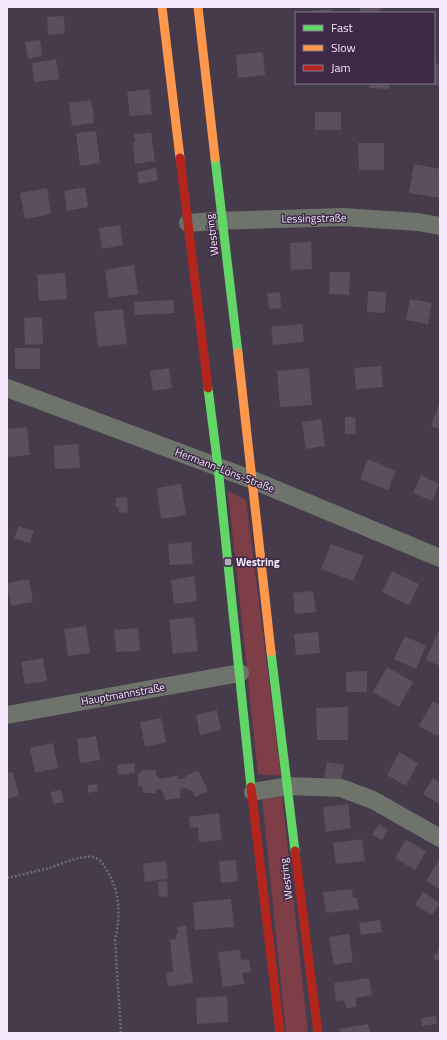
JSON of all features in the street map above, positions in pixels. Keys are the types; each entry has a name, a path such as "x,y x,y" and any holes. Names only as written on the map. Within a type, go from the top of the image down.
{"street":[{"name":"Westring","path":"162,7 218,467 280,1033"},
{"name":"Westring","path":"198,7 287,786 318,1033"},
{"name":"Lessingstraße","path":"188,223 343,217 418,222 440,226"},
{"name":"Hermann-Löns-Straße","path":"7,388 253,480 440,558"},
{"name":"Hauptmannstraße","path":"7,715 240,673"},
{"path":"253,792 287,786 341,788 373,800 440,838"}],"path":[{"path":"7,878 45,869 84,857 102,861 114,880 118,900 118,927 115,940 121,1033"}],"shaded area":[{"path":"228,491 246,500 281,776 258,774"},
{"path":"282,795 308,1033 286,1033 262,797"}],"building":[{"path":"360,7 381,7 380,12 360,12"},
{"path":"331,9 332,12 310,12"},
{"path":"64,16 65,33 48,35 47,17"},
{"path":"40,40 42,56 28,59 25,42"},
{"path":"263,52 265,75 238,78 236,55"},
{"path":"56,59 59,79 34,82 32,63"},
{"path":"435,63 440,64 440,86 431,84 435,84"},
{"path":"370,84 389,84 389,89 369,88"},
{"path":"149,89 152,114 130,116 127,92"},
{"path":"91,100 94,123 72,126 69,103"},
{"path":"315,112 341,112 341,130 315,130"},
{"path":"96,131 100,163 80,166 76,133"},
{"path":"151,133 155,161 135,164 133,142 135,142 134,134"},
{"path":"358,143 384,143 384,170 359,170"},
{"path":"414,164 440,169 440,198 409,193"},
{"path":"156,168 158,180 139,184 137,172"},
{"path":"85,187 88,207 67,211 64,191"},
{"path":"47,188 51,214 25,219 20,193"},
{"path":"120,225 123,245 102,249 99,228"},
{"path":"311,242 312,269 291,270 290,243"},
{"path":"134,265 138,294 109,298 105,270"},
{"path":"330,272 350,272 349,295 329,294"},
{"path":"65,273 67,299 39,301 37,275"},
{"path":"368,291 386,292 385,313 367,312"},
{"path":"280,292 281,308 269,309 267,293"},
{"path":"410,299 432,303 428,324 406,320"},
{"path":"174,300 174,313 135,315 134,302"},
{"path":"123,309 127,344 98,347 94,312"},
{"path":"42,317 43,344 25,345 24,318"},
{"path":"302,324 304,342 273,345 271,327"},
{"path":"15,348 40,348 40,369 15,369"},
{"path":"381,366 383,387 356,389 354,368"},
{"path":"169,368 172,388 153,391 150,371"},
{"path":"309,368 312,405 280,407 277,371"},
{"path":"440,401 440,429 431,426"},
{"path":"345,417 355,417 356,434 345,434"},
{"path":"321,419 325,446 306,449 302,422"},
{"path":"27,427 30,455 7,457 7,429"},
{"path":"78,444 80,468 55,469 54,446"},
{"path":"368,459 396,471 388,490 360,479"},
{"path":"421,475 439,484 432,501 413,493"},
{"path":"181,484 186,515 161,519 157,488"},
{"path":"127,497 128,512 119,513 119,507 116,507 116,498"},
{"path":"19,526 34,531 30,543 14,538"},
{"path":"191,542 193,564 170,565 168,544"},
{"path":"331,544 364,556 353,581 321,569"},
{"path":"392,571 419,584 409,605 382,592"},
{"path":"194,576 197,601 174,604 171,580"},
{"path":"29,579 33,602 11,606 7,583"},
{"path":"313,591 316,612 295,614 293,593"},
{"path":"194,617 198,651 173,654 169,620"},
{"path":"86,626 90,653 68,656 64,629"},
{"path":"138,628 140,651 116,652 114,630"},
{"path":"318,632 320,653 296,655 294,634"},
{"path":"438,632 440,633 440,666 426,660"},
{"path":"405,636 426,646 416,669 394,659"},
{"path":"43,658 47,681 25,684 21,662"},
{"path":"387,667 413,682 399,707 373,692"},
{"path":"367,671 367,692 346,692 346,672"},
{"path":"433,701 440,705 440,731 437,736 419,726"},
{"path":"348,707 348,740 317,740 316,708"},
{"path":"217,710 221,730 200,735 196,715"},
{"path":"161,718 166,742 145,747 140,722"},
{"path":"96,736 100,760 80,763 77,739"},
{"path":"53,743 58,768 35,773 30,748"},
{"path":"399,752 418,763 406,786 387,775"},
{"path":"327,762 344,765 341,782 324,778"},
{"path":"135,763 135,773 118,775 117,765"},
{"path":"142,770 156,770 156,776 160,779 178,775 178,779 182,779 198,770 208,791 195,797 192,790 190,791 186,788 180,789 180,798 166,800 161,789 156,789 156,793 143,793 142,786 138,784 138,774 142,772"},
{"path":"13,772 19,796 7,799 7,773"},
{"path":"433,778 440,783 439,804 423,794"},
{"path":"97,784 98,791 88,793 88,785"},
{"path":"61,790 64,802 53,804 51,792"},
{"path":"348,804 351,828 326,832 323,807"},
{"path":"219,813 222,840 199,842 198,827 190,828 189,817"},
{"path":"379,824 388,830 382,840 372,835"},
{"path":"362,839 365,861 336,864 333,843"},
{"path":"406,840 426,851 415,870 395,858"},
{"path":"440,858 440,890 426,881"},
{"path":"236,860 238,881 221,883 219,861"},
{"path":"166,861 168,879 145,882 143,864"},
{"path":"167,881 168,896 159,897 158,882"},
{"path":"352,889 353,898 357,898 359,909 326,913 323,892"},
{"path":"423,892 440,903 432,915 415,905"},
{"path":"231,899 234,927 195,930 193,902"},
{"path":"380,920 382,932 361,935 359,923"},
{"path":"186,926 193,983 168,986 166,973 173,972 170,940 176,939 176,934 178,934 177,927"},
{"path":"349,934 353,962 334,965 329,937"},
{"path":"440,947 440,962 433,958"},
{"path":"240,950 241,960 249,959 251,972 242,973 244,984 223,987 218,952"},
{"path":"369,978 372,995 356,998 356,1007 346,1008 344,1000 336,1001 334,983"},
{"path":"227,996 228,1022 197,1024 196,998"},
{"path":"436,1016 437,1024 422,1026 421,1018"},
{"path":"368,1024 370,1033 340,1033 339,1029"}],"traffic: fast":[{"path":"215,158 238,353"},
{"path":"208,388 218,467 251,787"},
{"path":"271,652 295,851"}],"traffic: slow":[{"path":"162,7 180,158"},
{"path":"198,7 215,158"},
{"path":"238,353 271,652"}],"traffic: jam":[{"path":"180,158 208,388"},
{"path":"251,787 280,1033"},
{"path":"295,851 318,1033"}],"place":[{"name":"Westring","path":"228,562"}]}
